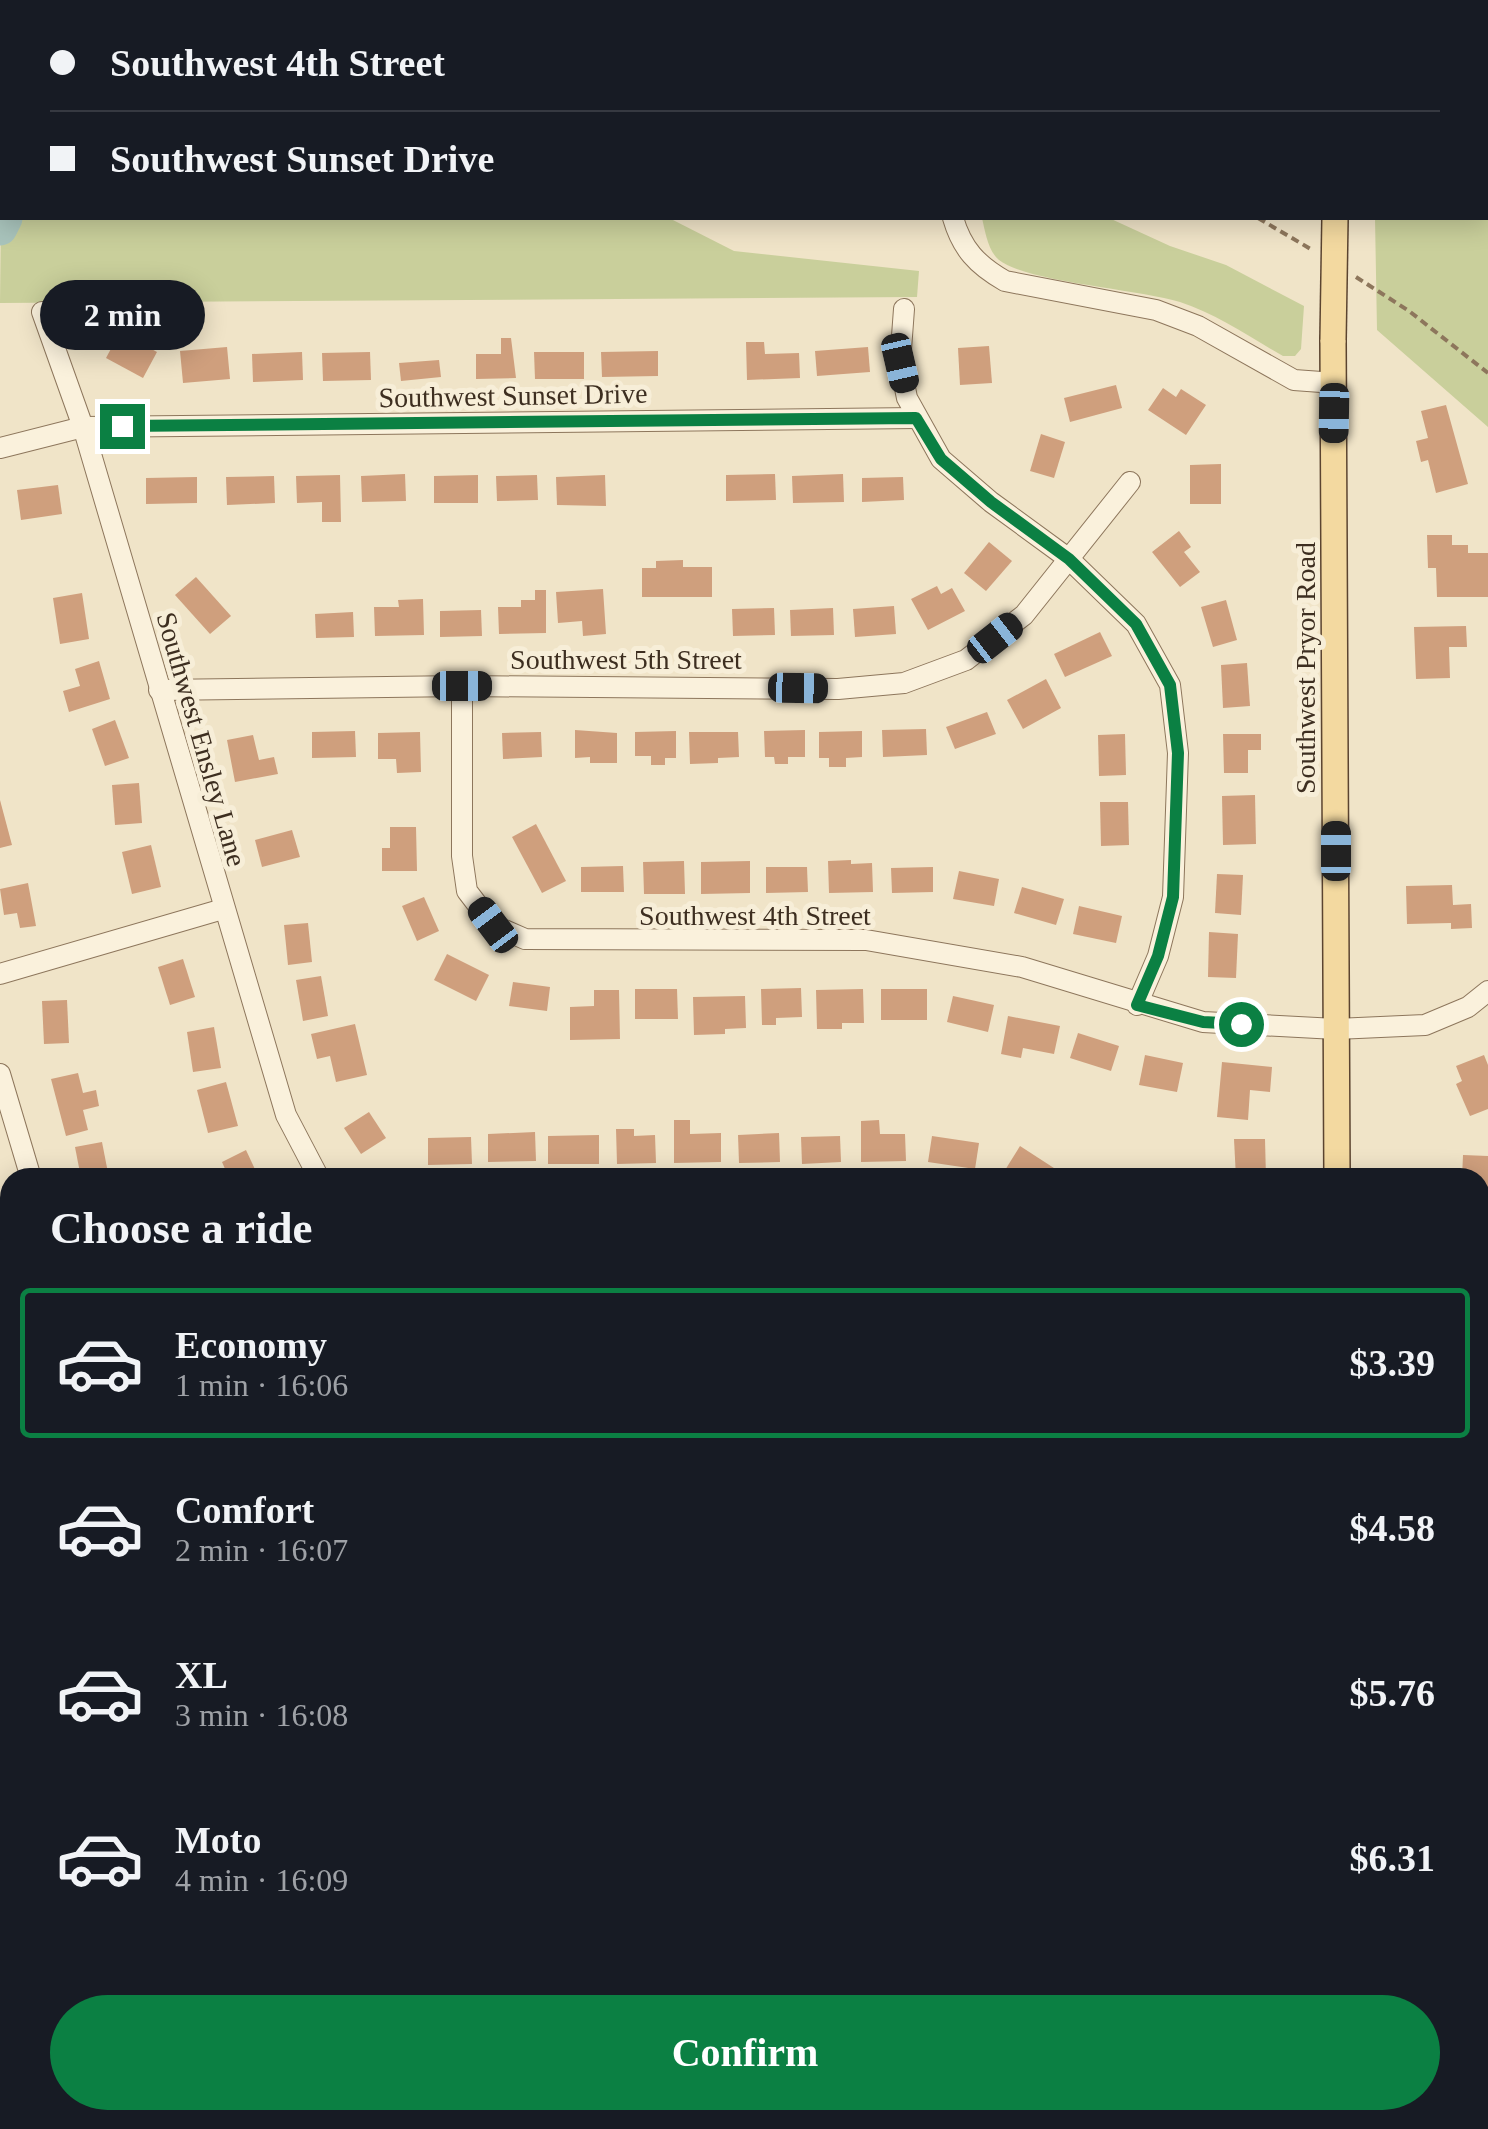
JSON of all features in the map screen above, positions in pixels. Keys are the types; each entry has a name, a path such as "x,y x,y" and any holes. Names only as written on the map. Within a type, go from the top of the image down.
{"main road":[{"name":"Southwest Pryor Road","path":"1335,220 1337,1168"}],"street":[{"path":"954,220 968,253 1006,281 1156,310 1198,326 1294,380 1335,383"},
{"path":"904,309 900,363 907,398 941,459 991,502 1069,559 1136,624 1170,685 1178,753 1173,897 1158,956 1137,1005"},
{"name":"Southwest Ensley Lane","path":"42,312 82,427 286,1114 314,1168"},
{"name":"Southwest Sunset Drive","path":"0,448 82,427 916,418"},
{"name":"Southwest 5th Street","path":"158,690 462,686 838,689 904,683 966,660 1024,615 1130,482"},
{"name":"Southwest 4th Street","path":"462,686 462,856 466,891 493,925 525,940 866,940 1022,967 1203,1022 1336,1029 1425,1025 1468,1008 1488,991"},
{"path":"0,974 223,910"},
{"path":"0,1074 29,1168"}],"path":[{"path":"1261,220 1321,256"},
{"path":"1352,275 1409,311 1488,373"}],"green space":[{"path":"1,220 673,220 734,251 919,271 917,297 0,303"},
{"path":"983,220 1113,220 1170,246 1226,265 1304,306 1301,349 1295,356 1283,356 1220,319 1180,302 1013,268 999,260"},
{"path":"1375,220 1488,220 1488,427 1377,330"}],"building":[{"path":"120,332 157,352 143,378 106,358"},
{"path":"501,338 511,338 516,378 476,379 476,354 501,354"},
{"path":"746,342 764,342 765,354 799,353 800,378 747,380"},
{"path":"989,346 992,383 960,385 958,348"},
{"path":"227,347 230,379 183,383 180,351"},
{"path":"868,347 870,372 817,376 815,351"},
{"path":"658,351 658,376 602,377 601,352"},
{"path":"302,352 303,380 253,382 252,354"},
{"path":"370,352 371,380 323,381 322,353"},
{"path":"534,352 584,352 584,379 535,379"},
{"path":"439,360 441,377 401,381 399,363"},
{"path":"1116,385 1122,408 1070,422 1064,398"},
{"path":"1163,388 1176,397 1181,389 1206,405 1186,435 1148,410"},
{"path":"1446,405 1468,484 1436,493 1428,460 1421,462 1416,441 1428,438 1421,411"},
{"path":"1041,434 1065,442 1054,478 1030,471"},
{"path":"1221,464 1221,504 1190,504 1190,465"},
{"path":"405,474 406,501 362,502 361,476"},
{"path":"775,474 776,500 726,501 726,475"},
{"path":"843,474 844,502 793,503 792,476"},
{"path":"340,475 341,522 322,522 322,502 297,503 296,476"},
{"path":"478,475 478,503 434,503 434,476"},
{"path":"537,475 538,500 497,501 496,476"},
{"path":"605,475 606,506 557,505 556,477"},
{"path":"274,476 275,503 227,505 226,477"},
{"path":"197,477 197,503 146,504 146,478"},
{"path":"903,477 904,500 862,502 862,478"},
{"path":"58,485 62,514 21,520 17,490"},
{"path":"1179,531 1191,547 1184,552 1200,572 1180,587 1152,552"},
{"path":"1427,535 1452,535 1452,545 1468,545 1468,553 1488,553 1488,597 1437,597 1436,568 1428,568"},
{"path":"989,542 1012,561 986,591 964,573"},
{"path":"683,560 683,567 712,567 712,597 642,597 642,568 656,568 656,561"},
{"path":"196,577 231,616 210,634 175,595"},
{"path":"937,586 941,594 952,588 965,611 928,630 911,599"},
{"path":"603,589 606,634 583,636 582,621 558,623 556,592"},
{"path":"535,590 546,590 546,633 499,634 498,607 521,607 521,600 535,600"},
{"path":"82,593 89,639 60,644 53,598"},
{"path":"423,599 424,635 375,636 374,607 399,607 398,600"},
{"path":"1226,600 1237,640 1213,647 1201,607"},
{"path":"894,606 896,634 855,637 853,609"},
{"path":"774,608 775,635 733,636 732,609"},
{"path":"833,608 834,635 791,636 790,610"},
{"path":"481,610 482,636 440,637 440,611"},
{"path":"353,612 354,637 316,638 315,614"},
{"path":"1466,626 1467,647 1449,647 1450,678 1416,679 1414,627"},
{"path":"1100,632 1112,656 1065,677 1054,654"},
{"path":"99,661 110,699 69,712 63,691 80,686 75,669"},
{"path":"1247,663 1250,706 1223,708 1221,665"},
{"path":"1046,679 1061,708 1023,729 1007,700"},
{"path":"987,712 996,734 955,749 946,727"},
{"path":"115,720 129,758 105,766 92,729"},
{"path":"926,729 927,755 883,757 882,730"},
{"path":"575,730 617,733 617,763 590,763 590,757 575,758"},
{"path":"805,730 805,757 788,757 788,764 775,764 774,757 765,757 764,731"},
{"path":"355,731 356,757 312,758 312,732"},
{"path":"676,731 676,758 665,758 665,765 651,765 651,756 635,756 635,732"},
{"path":"862,731 862,757 846,758 846,767 829,767 829,758 819,758 819,732"},
{"path":"420,732 421,772 397,773 396,759 378,759 378,733"},
{"path":"541,732 542,757 503,759 502,733"},
{"path":"689,732 738,732 739,757 690,764"},
{"path":"1125,734 1126,775 1099,776 1098,735"},
{"path":"1223,734 1261,734 1261,750 1248,750 1248,773 1224,773"},
{"path":"253,735 259,760 274,757 278,774 235,782 227,740"},
{"path":"139,783 142,823 115,825 112,785"},
{"path":"1255,795 1256,844 1223,845 1222,796"},
{"path":"0,800 12,845 0,848"},
{"path":"1100,802 1128,802 1129,845 1101,846"},
{"path":"536,824 566,881 542,893 512,837"},
{"path":"390,827 416,827 417,871 382,871 382,848 390,848"},
{"path":"292,830 300,857 262,867 255,840"},
{"path":"151,845 161,887 132,894 122,852"},
{"path":"851,860 851,864 872,863 873,892 829,893 828,861"},
{"path":"684,861 685,894 644,894 643,862"},
{"path":"750,861 750,893 701,894 701,862"},
{"path":"623,866 624,892 581,892 581,867"},
{"path":"766,867 807,867 808,892 766,893"},
{"path":"933,867 933,892 892,893 891,868"},
{"path":"959,871 999,879 994,906 953,899"},
{"path":"1217,874 1243,875 1241,915 1215,913"},
{"path":"28,883 36,926 20,928 17,913 4,915 0,889"},
{"path":"1452,885 1453,905 1471,904 1472,928 1451,929 1451,923 1407,924 1406,886"},
{"path":"1022,887 1064,899 1056,925 1014,913"},
{"path":"424,897 439,931 417,941 402,906"},
{"path":"1079,906 1122,916 1116,943 1073,934"},
{"path":"308,923 312,962 288,965 284,925"},
{"path":"1209,932 1238,934 1236,978 1208,977"},
{"path":"447,954 489,975 476,1001 434,980"},
{"path":"183,959 195,997 170,1005 158,967"},
{"path":"321,976 328,1016 303,1021 296,980"},
{"path":"513,982 550,987 547,1011 509,1006"},
{"path":"801,988 802,1017 776,1018 776,1025 762,1025 761,989"},
{"path":"635,989 677,989 678,1019 635,1019"},
{"path":"863,989 864,1023 842,1023 842,1029 817,1029 816,990"},
{"path":"881,989 927,989 927,1020 881,1020"},
{"path":"594,990 619,990 620,1039 570,1040 570,1007 594,1006"},
{"path":"745,996 746,1028 725,1029 725,1034 694,1035 693,997"},
{"path":"953,996 994,1005 988,1032 947,1022"},
{"path":"67,1000 69,1043 44,1044 42,1001"},
{"path":"1008,1016 1060,1026 1054,1054 1023,1048 1021,1058 1001,1054"},
{"path":"355,1024 367,1075 336,1082 330,1056 317,1059 311,1034"},
{"path":"214,1027 221,1068 193,1072 187,1032"},
{"path":"1078,1033 1119,1046 1111,1071 1070,1058"},
{"path":"1145,1055 1183,1063 1177,1092 1139,1085"},
{"path":"1484,1055 1488,1065 1488,1109 1470,1116 1456,1084 1462,1081 1456,1066"},
{"path":"1222,1062 1272,1067 1270,1092 1250,1090 1248,1120 1217,1117"},
{"path":"78,1073 83,1093 96,1090 99,1106 83,1110 88,1130 66,1136 51,1079"},
{"path":"226,1082 238,1126 208,1133 197,1090"},
{"path":"369,1112 386,1138 361,1154 344,1128"},
{"path":"674,1120 690,1120 690,1134 721,1133 721,1162 674,1163"},
{"path":"879,1120 880,1134 905,1134 906,1161 861,1162 861,1121"},
{"path":"616,1129 634,1129 634,1136 655,1135 656,1163 617,1164"},
{"path":"535,1132 536,1161 488,1162 488,1134"},
{"path":"779,1133 780,1162 739,1163 738,1135"},
{"path":"599,1135 599,1164 548,1164 548,1136"},
{"path":"840,1136 841,1162 802,1164 801,1137"},
{"path":"932,1136 979,1143 975,1168 928,1162"},
{"path":"471,1137 472,1164 428,1165 428,1138"},
{"path":"1234,1139 1265,1139 1266,1168 1235,1168"},
{"path":"102,1142 107,1168 79,1168 75,1147"},
{"path":"1020,1146 1054,1168 1006,1168"},
{"path":"246,1150 254,1168 225,1168 222,1162"},
{"path":"1463,1155 1488,1156 1488,1168 1462,1168"}],"waterway":[{"path":"0,228 4,220"}],"route":[{"path":"122,426 916,418 941,459 991,502 1069,559 1136,624 1170,685 1178,753 1173,897 1158,956 1137,1005 1203,1022 1241,1024"}]}
